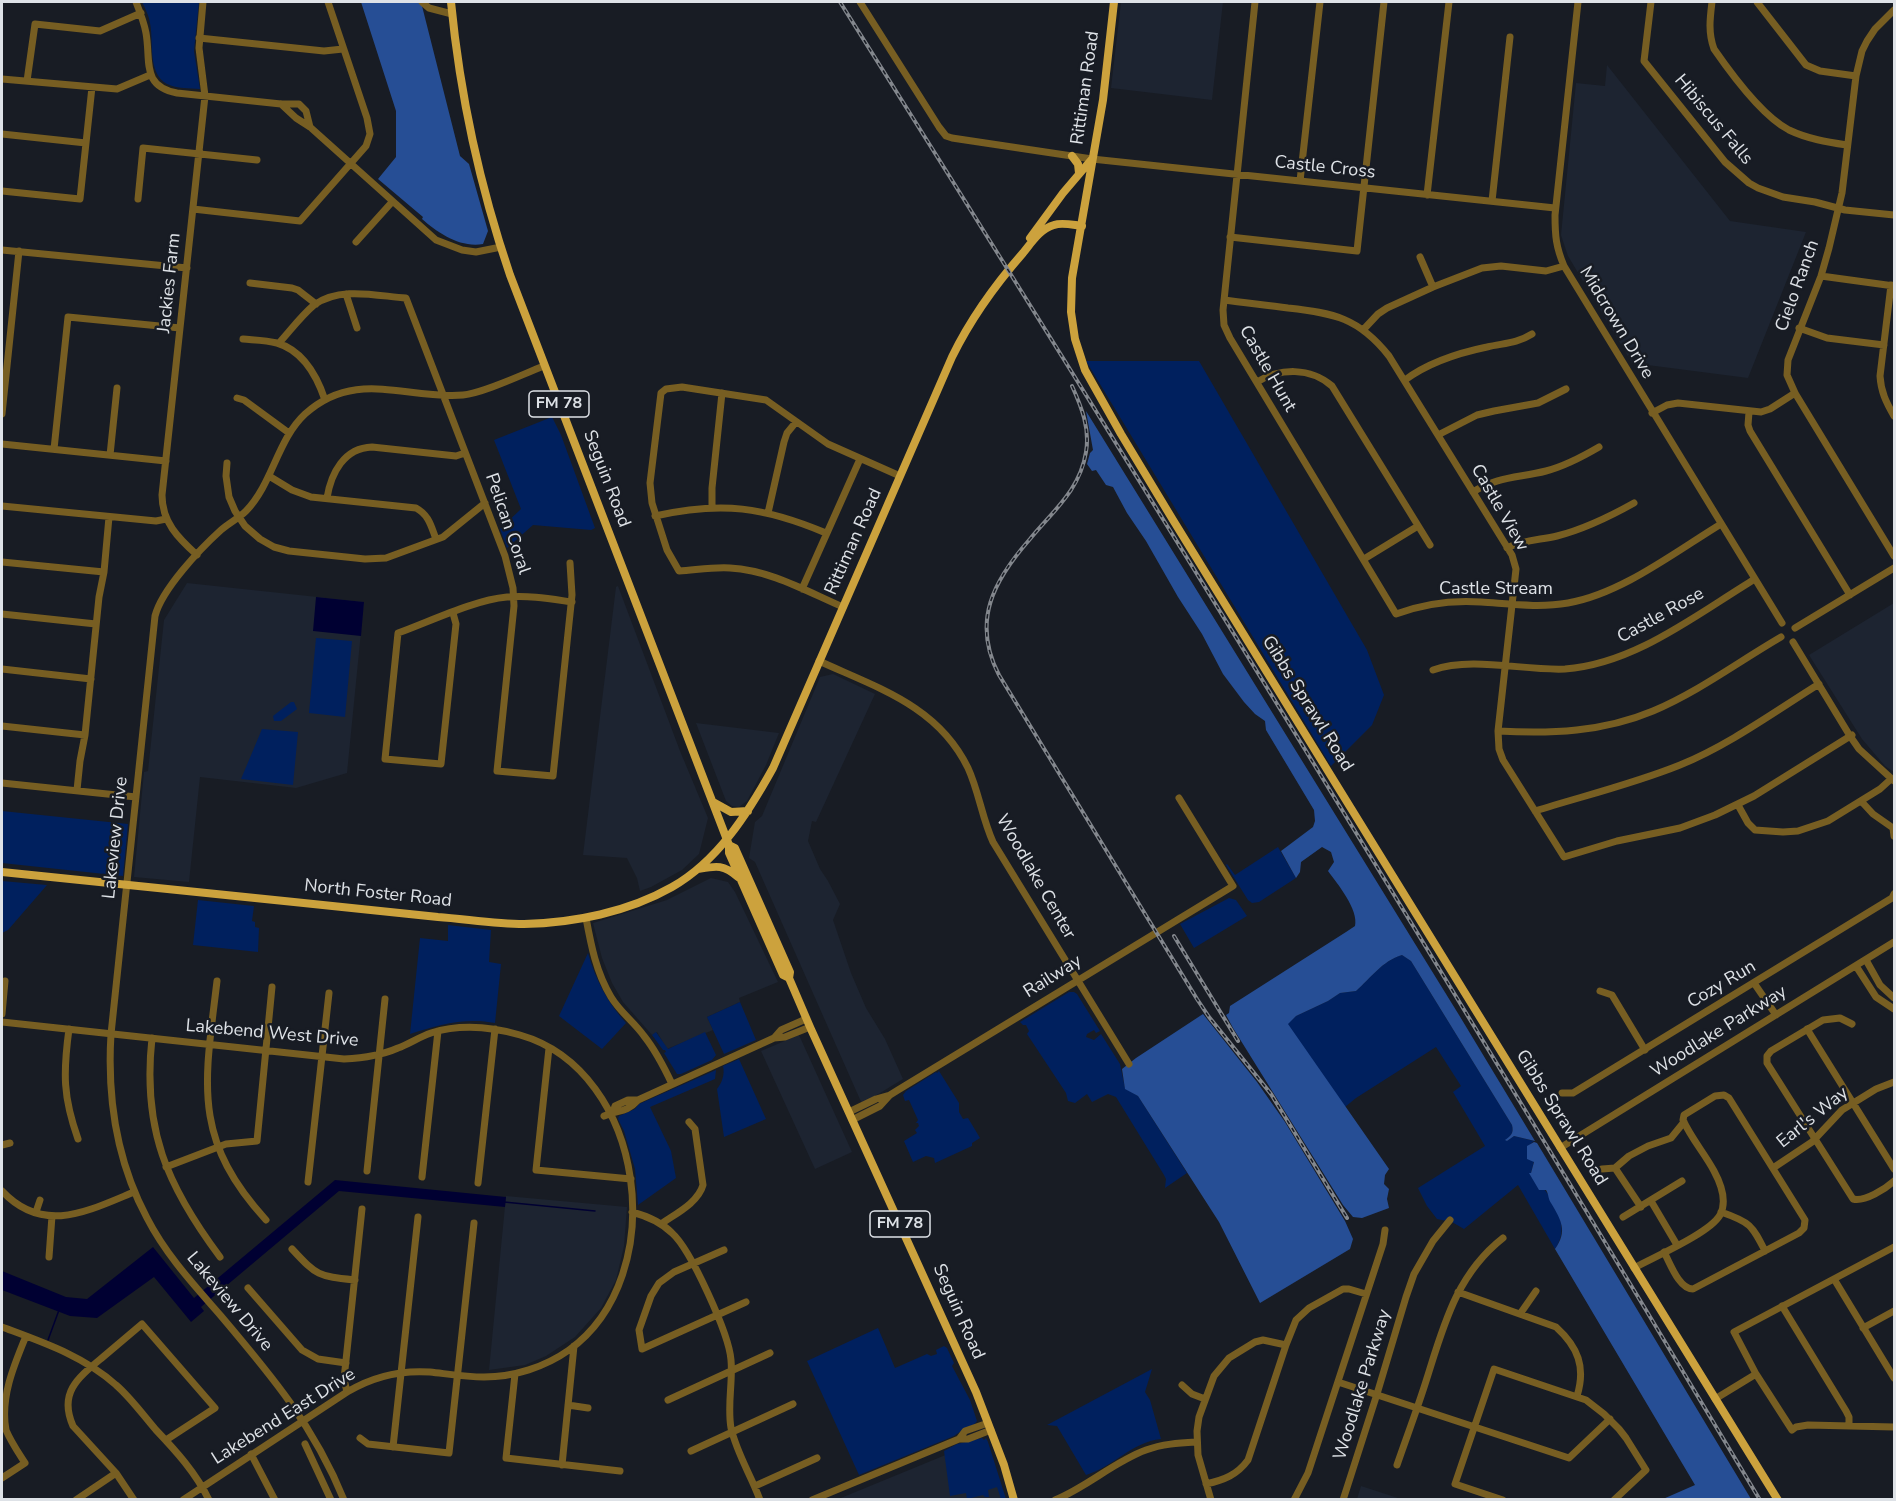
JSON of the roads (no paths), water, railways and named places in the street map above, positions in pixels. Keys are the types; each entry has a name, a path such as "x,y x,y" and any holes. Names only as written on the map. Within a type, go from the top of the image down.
{"main road":[{"name":"Seguin Road","path":"451,2 470,130 501,247 544,366 728,841 729,853 783,975 789,978"},
{"name":"Rittiman Road","path":"1016,261 1041,222 1092,159 1106,73 1113,2"},
{"path":"1072,156 1078,164 1079,173"},
{"name":"Gibbs Sprawl Road","path":"1092,159 1072,278 1071,312 1078,352 1093,386 1778,1500"},
{"name":"Rittiman Road","path":"728,841 772,768 952,357 974,316 1036,237 1047,228 1062,224 1082,226"},
{"path":"713,802 729,811 748,811"},
{"name":"Seguin Road","path":"728,841 739,856 790,972 789,978 808,1023 960,1357 989,1427 1014,1500"},
{"name":"North Foster Road","path":"2,872 523,924 586,918 650,897 670,888 697,869 728,841"},
{"path":"697,869 723,867 739,878"}],"street":[{"path":"136,2 146,33 150,75 155,83 169,91 299,104 306,111 310,127"},
{"name":"Jackies Farm","path":"197,555 179,540 166,519 162,500 205,96 200,38 203,2"},
{"path":"193,209 300,221 366,146 369,140 369,127 328,2"},
{"path":"423,2 429,8 452,14"},
{"path":"860,2 946,136 958,140 1092,159"},
{"name":"Castle Hunt","path":"1256,2 1222,317 1227,333 1396,614"},
{"path":"1300,181 1320,2"},
{"path":"1230,237 1357,252 1384,2"},
{"path":"1427,195 1449,2"},
{"name":"Midcrown Drive","path":"1578,2 1556,208 1555,242 1564,266 1782,623"},
{"name":"Hibiscus Falls","path":"1651,2 1644,61 1731,169 1749,183 1771,194 1838,208 1894,215"},
{"path":"1712,2 1709,29 1714,49 1765,112 1788,130 1804,136 1847,145"},
{"path":"1756,2 1806,65 1820,72 1856,76"},
{"name":"Cielo Ranch","path":"1894,10 1875,29 1862,51 1856,76 1838,208 1821,276 1799,328 1787,366 1789,381 1795,393 1894,556"},
{"path":"27,81 35,24 100,31 141,13"},
{"path":"1492,201 1510,37"},
{"path":"200,38 324,51 343,49"},
{"path":"2,79 117,89 150,75"},
{"path":"2,191 80,199 92,87"},
{"path":"281,104 310,127 427,233 445,244 462,250 476,252 501,247"},
{"path":"2,134 86,142"},
{"path":"138,199 143,148 257,160"},
{"name":"Castle Cross","path":"1092,159 1556,208"},
{"path":"356,242 392,202"},
{"path":"2,250 187,268"},
{"path":"2,414 19,251"},
{"path":"1420,257 1433,287"},
{"path":"1363,330 1387,308 1482,268 1501,266 1546,271 1564,266"},
{"path":"1821,276 1893,285 1884,345 1881,388 1885,401 1894,416"},
{"path":"250,283 292,288 316,304"},
{"path":"279,343 316,304 332,296 346,294 357,328"},
{"name":"Pelican Coral","path":"346,294 406,298 505,556 514,596 497,771 553,776 572,602"},
{"name":"Castle View","path":"1224,300 1324,312 1344,318 1382,346 1405,380 1515,563 1498,744 1500,754 1564,857 1617,841 1680,828 1738,805"},
{"path":"54,449 68,317 180,328"},
{"path":"1799,328 1827,338 1884,345"},
{"path":"1405,380 1432,364 1457,354 1513,343 1532,334"},
{"path":"243,339 279,343 294,353 308,365 318,381 325,400"},
{"name":"Lakeview Drive","path":"344,1500 327,1461 304,1420 269,1372 165,1248 147,1220 134,1192 119,1147 110,1080 111,1034 155,616 169,587 223,528 239,517 257,498 289,434 306,413 325,400 345,392 368,388 466,395 544,366"},
{"path":"1257,382 1277,372 1294,372 1316,376 1332,386 1430,545"},
{"path":"843,607 770,575 753,570 710,567 679,571 667,550 655,516 650,483 660,397 663,390 682,387 766,400 828,444 900,476"},
{"path":"110,455 117,388"},
{"path":"1438,435 1477,415 1538,404 1566,389"},
{"path":"712,507 722,393"},
{"path":"1653,413 1667,405 1678,403 1749,412 1766,411 1795,393"},
{"path":"237,398 244,400 289,434"},
{"path":"1749,412 1750,431 1850,595"},
{"path":"768,513 784,442 787,433 796,422"},
{"path":"2,444 166,461"},
{"path":"327,498 343,460 358,448 372,447 456,456 465,453"},
{"path":"1473,492 1497,480 1536,473 1566,464 1599,447"},
{"path":"802,589 860,459"},
{"path":"227,463 228,490 232,505 239,517 250,531 269,544 289,551 373,560 391,557 449,533 485,503"},
{"path":"269,476 304,495 416,508 429,519 436,539"},
{"path":"1507,548 1519,542 1555,536 1589,526 1634,503"},
{"path":"2,506 156,521 166,519"},
{"path":"655,516 712,507 739,508 796,521 826,533"},
{"path":"77,790 86,735 109,517"},
{"name":"Castle Stream","path":"1396,614 1445,602 1544,606 1568,603 1601,594 1629,581 1721,524"},
{"path":"1364,559 1418,525"},
{"path":"2,562 104,572"},
{"path":"453,613 456,624 441,764 385,759 398,633 483,601 514,596 572,602 570,563"},
{"path":"1795,628 1894,568"},
{"name":"Castle Rose","path":"1433,670 1464,665 1544,670 1603,662 1624,655 1664,635 1755,579"},
{"path":"2,614 96,624"},
{"path":"1498,731 1561,732 1607,726 1636,717 1681,698 1780,637"},
{"path":"1793,642 1842,725 1851,736 1859,749 1893,780 1819,825 1788,832 1761,831 1755,830 1746,821 1738,805 1851,736"},
{"name":"Woodlake Center","path":"819,661 907,701 931,719 953,742 969,770 993,842 1129,1064"},
{"path":"2,669 91,679"},
{"path":"1535,811 1681,765 1723,744 1819,684"},
{"path":"2,726 86,735"},
{"path":"2,783 136,797"},
{"name":"Railway","path":"850,1116 876,1099 890,1095 1233,886 1179,798"},
{"path":"1861,801 1893,828 1894,836"},
{"name":"Cozy Run","path":"1562,1094 1573,1093 1645,1050 1892,898 1894,894"},
{"path":"586,918 595,961 605,986 619,1008 654,1050 672,1084"},
{"name":"Woodlake Parkway","path":"1560,1148 1894,942"},
{"path":"1866,960 1880,985 1894,998"},
{"path":"1856,966 1876,997 1894,1009"},
{"path":"2,1014 5,981"},
{"path":"216,981 207,1094 211,1125 223,1160 243,1192 266,1220"},
{"path":"1754,983 1776,1015"},
{"path":"166,1167 234,1142 257,1141 272,987"},
{"path":"1600,991 1612,995 1645,1050"},
{"path":"308,1182 329,993"},
{"path":"367,1171 385,999"},
{"path":"1852,1024 1843,1018 1823,1020 1771,1051 1767,1063 1850,1196 1855,1200 1864,1199 1894,1181"},
{"name":"Lakebend West Drive","path":"2,1022 357,1058 379,1055 438,1032 469,1028 495,1029 527,1037 549,1048 581,1071 597,1089 624,1145 630,1179"},
{"path":"609,1114 619,1113 632,1107 639,1100 672,1084 774,1038 785,1037 808,1023"},
{"path":"69,1029 64,1085 78,1139"},
{"path":"478,1183 495,1029"},
{"path":"1807,1029 1894,1169"},
{"path":"422,1176 438,1032"},
{"path":"152,1038 149,1065 150,1099 166,1167 191,1217 220,1257"},
{"path":"549,1048 536,1170 630,1179"},
{"name":"Earl's Way","path":"1684,1122 1684,1115 1715,1096 1727,1096 1773,1168 1814,1139 1836,1114 1876,1089 1894,1082"},
{"path":"661,1224 696,1198 703,1185 695,1129 689,1122"},
{"path":"1602,1169 1615,1168 1629,1156 1671,1138 1684,1122 1714,1172 1723,1195 1720,1216 1709,1228 1634,1268"},
{"path":"2,1145 10,1143"},
{"path":"1615,1168 1641,1207"},
{"path":"1664,1252 1682,1284 1691,1290 1799,1233 1806,1223 1773,1168"},
{"name":"Lakebend East Drive","path":"183,1500 347,1392 369,1381 401,1373 418,1372 483,1377 514,1374 543,1365 574,1346 592,1330 617,1291 626,1262 632,1212 630,1179"},
{"path":"1623,1217 1682,1181"},
{"path":"2,1194 20,1206 52,1216 78,1214 134,1192"},
{"path":"36,1212 40,1200"},
{"path":"1651,1201 1677,1245"},
{"path":"347,1392 344,1379 362,1209"},
{"path":"632,1212 661,1224 679,1239 717,1315 728,1341 732,1432 760,1500"},
{"path":"1721,1212 1747,1222 1766,1251"},
{"path":"49,1257 52,1216"},
{"path":"393,1447 418,1217"},
{"name":"Woodlake Parkway","path":"1343,1500 1414,1274 1433,1240 1450,1220"},
{"path":"360,1438 368,1444 449,1453 474,1222"},
{"path":"1294,1500 1308,1473 1383,1244 1385,1230"},
{"path":"1397,1465 1448,1314 1458,1292 1478,1261 1503,1238"},
{"path":"1894,1247 1734,1332 1756,1374 1792,1430 1808,1425 1894,1427"},
{"path":"292,1249 317,1273 355,1280"},
{"path":"724,1250 666,1277 653,1290 639,1330 642,1349 746,1302"},
{"path":"1834,1279 1894,1376"},
{"path":"248,1288 302,1350 318,1359 346,1362"},
{"path":"1206,1484 1231,1476 1239,1471 1248,1460 1296,1320 1308,1308 1343,1289 1366,1294"},
{"path":"1520,1314 1536,1291"},
{"path":"1458,1292 1556,1327 1574,1348 1580,1361 1581,1384 1577,1396"},
{"path":"1782,1306 1846,1411 1849,1426"},
{"path":"1863,1328 1894,1311"},
{"path":"134,1500 116,1473 73,1426 68,1400 72,1388 80,1377 142,1324 214,1408 166,1440"},
{"path":"2,1327 65,1352 92,1366 118,1386 185,1462 209,1500"},
{"path":"2,1478 25,1463 7,1431 2,1404 7,1384 26,1336"},
{"path":"1211,1500 1196,1442 1199,1417 1214,1376 1220,1367 1244,1348 1263,1340 1286,1345"},
{"path":"562,1465 574,1346"},
{"path":"668,1400 770,1353"},
{"path":"1503,1500 1455,1484 1494,1369 1577,1396 1586,1400 1610,1419 1626,1438 1646,1470 1614,1500"},
{"path":"514,1374 506,1458 620,1471"},
{"path":"1715,1399 1756,1374"},
{"path":"1338,1382 1569,1458 1610,1419"},
{"path":"1182,1385 1191,1394 1205,1399"},
{"path":"691,1451 793,1404"},
{"path":"568,1406 588,1408"},
{"path":"812,1500 959,1439 965,1431 989,1427"},
{"path":"1055,1500 1137,1453 1171,1444 1196,1442"},
{"path":"305,1444 331,1500"},
{"path":"251,1454 275,1500"},
{"path":"754,1486 817,1458"},
{"path":"76,1500 116,1473"}],"waterway":[{"path":"504,1202 595,1211"},
{"path":"48,1340 59,1310"}],"railway":[{"path":"840,2 1304,748 1760,1500"},
{"path":"1072,386 1086,427 1087,443 1083,466 1072,489 1017,554 997,586 990,602 987,619 987,637 991,655 999,675 1197,999 1271,1094 1347,1218"},
{"path":"1174,936 1238,1041"}]}
